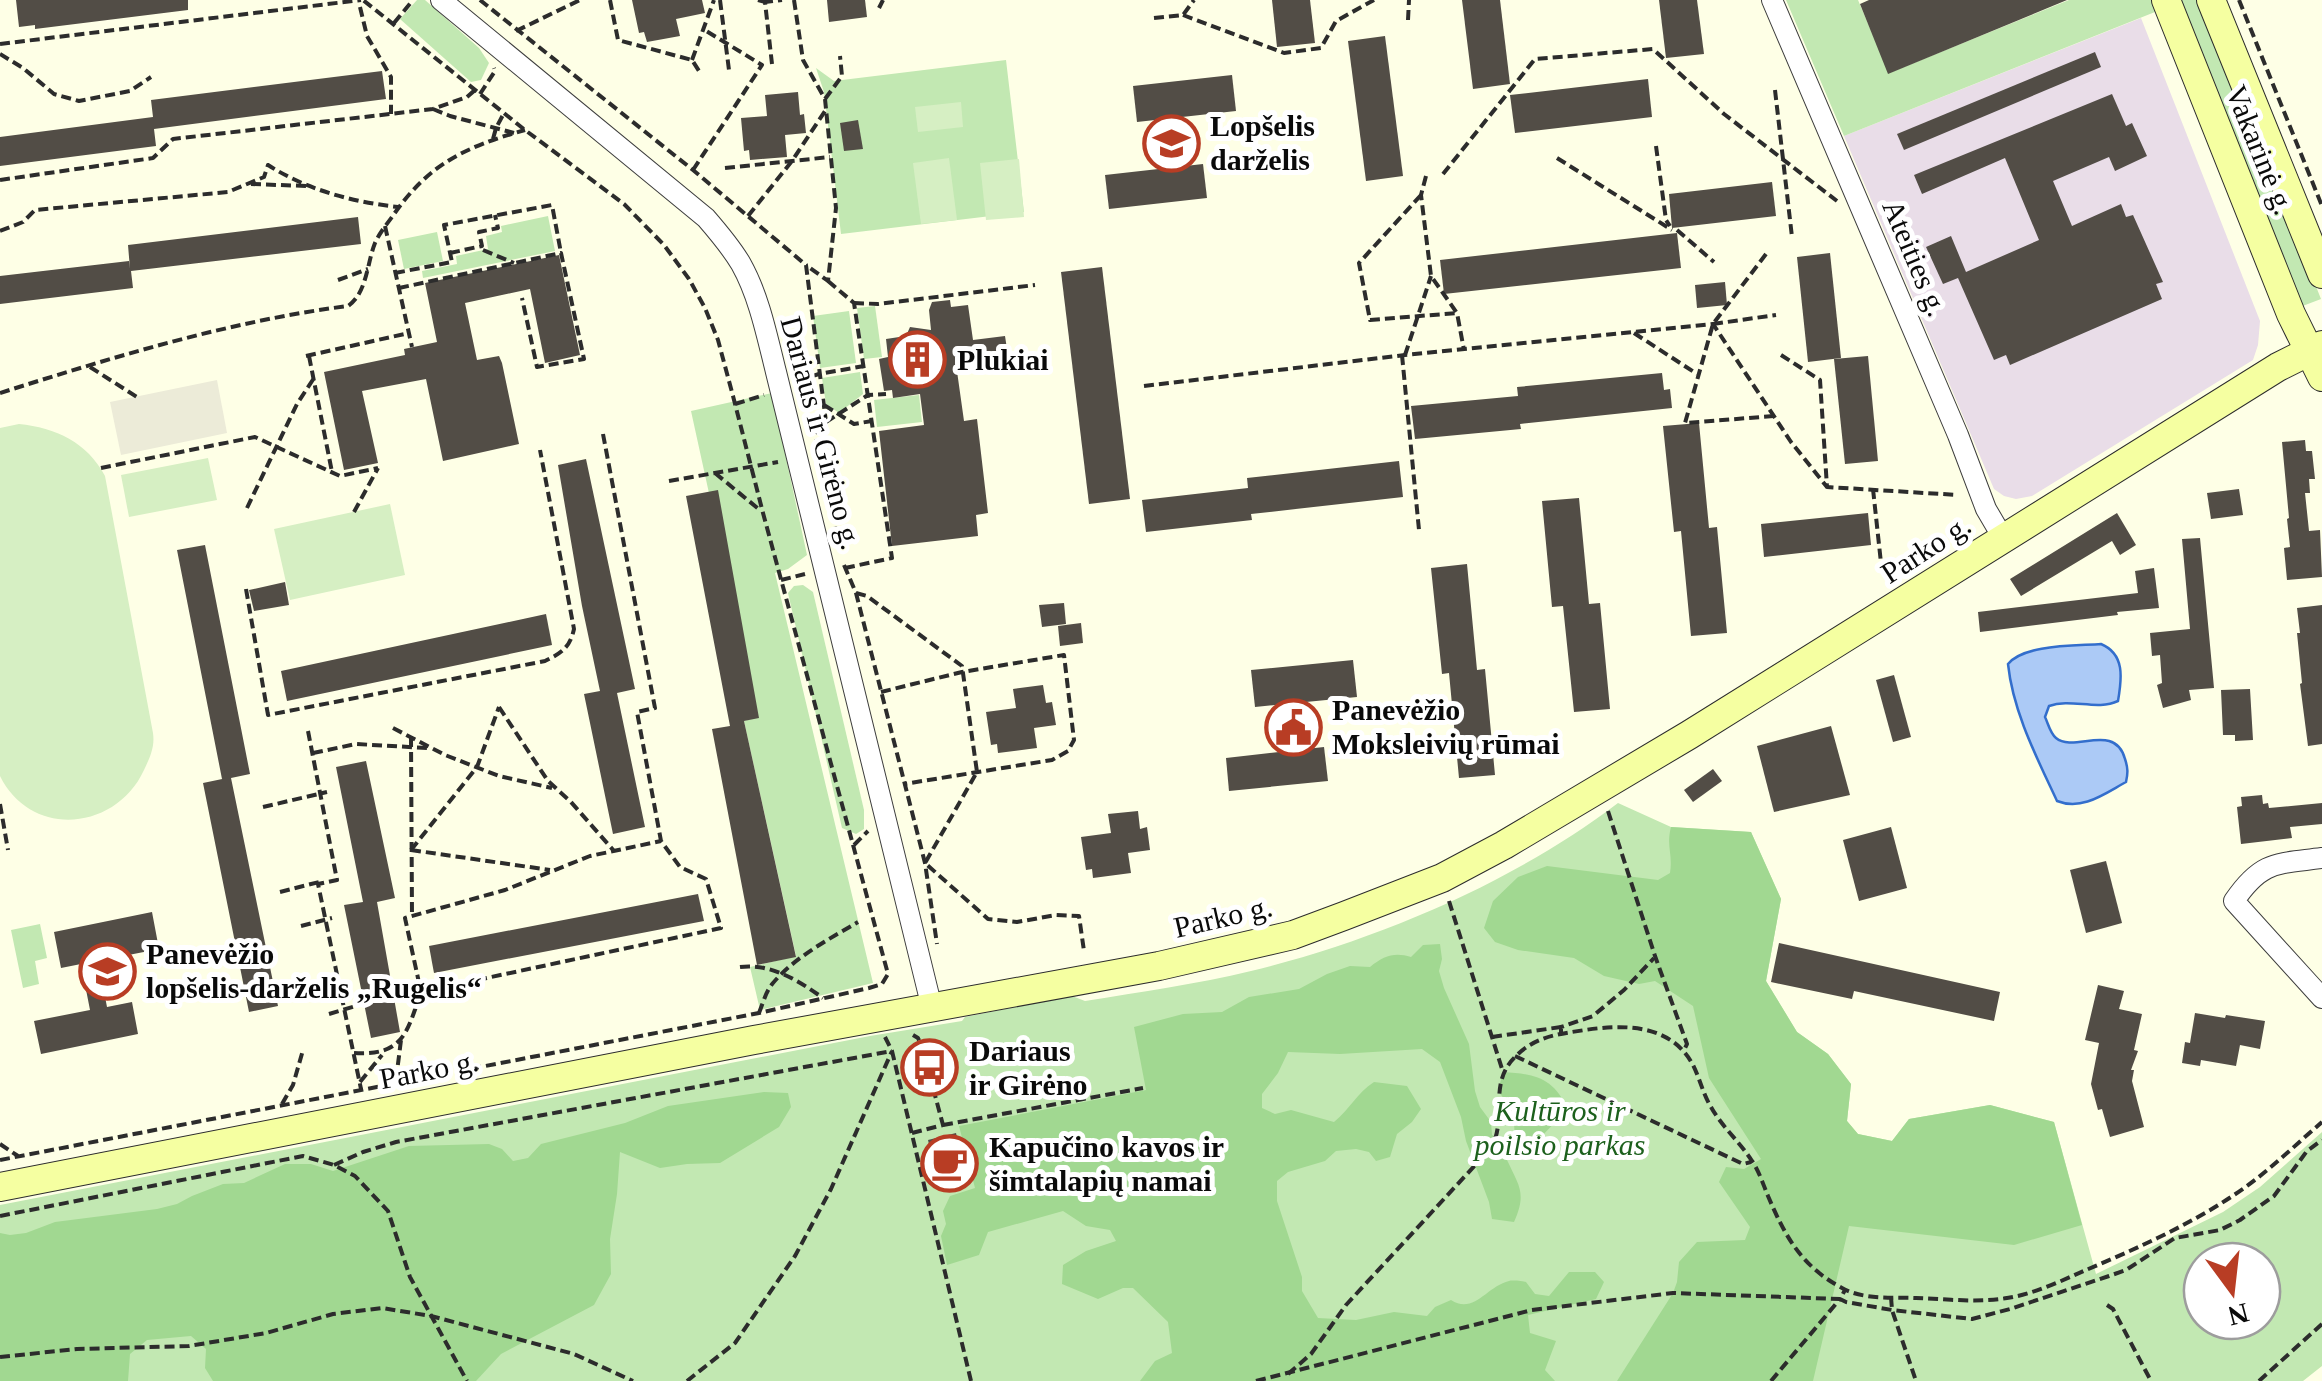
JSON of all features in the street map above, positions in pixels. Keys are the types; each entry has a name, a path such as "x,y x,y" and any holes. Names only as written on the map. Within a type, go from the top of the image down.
{"main road":[{"name":"Vakarinė g.","path":"2166,0 2290,314 2315,348 2322,377"},
{"name":"Vakarinė g.","path":"2211,0 2322,274"},
{"name":"Parko g.","path":"0,1187 754,1040 1159,966 1292,934 1392,899 1504,845 2315,348"}],"street":[{"name":"Dariaus ir Girėno g.","path":"441,0 706,218 742,266 776,372 932,1008"},
{"name":"Ateities g.","path":"1772,0 1986,509 2003,538"},
{"path":"2322,858 2269,865 2245,885 2234,901 2322,998"}],"path":[{"path":"0,1160 361,1086 759,1012 882,984 888,974 718,340 706,308 664,245 624,204 362,0 1,48"},
{"path":"393,24 413,0"},
{"path":"516,31 580,0"},
{"path":"610,0 618,40 692,60 702,74"},
{"path":"692,60 716,0"},
{"path":"716,0 728,70"},
{"path":"772,64 763,1 782,0"},
{"path":"794,0 803,60 826,110 836,208 828,281"},
{"path":"879,8 883,0"},
{"path":"1183,15 1194,0"},
{"path":"1154,18 1183,15 1284,53 1322,48 1336,20 1374,0"},
{"path":"1408,20 1410,0"},
{"path":"2239,0 2322,206"},
{"path":"360,7 367,36 391,77 391,114"},
{"path":"693,170 762,65 703,29"},
{"path":"1,48 54,94 79,100 130,91 152,77"},
{"path":"1443,174 1534,59 1652,49 1724,114 1847,209"},
{"path":"824,100 842,76 840,56"},
{"path":"0,180 153,158 174,139 433,109 475,90"},
{"path":"1775,90 1792,237"},
{"path":"433,109 514,133"},
{"path":"748,216 826,110"},
{"path":"494,139 504,112"},
{"path":"0,393 190,337 287,314 348,306 356,300 375,243 398,207 422,180 444,162 481,143 525,130"},
{"path":"1557,158 1672,230 1666,220 1656,146"},
{"path":"725,168 830,157"},
{"path":"0,231 22,222 36,210 228,192 264,176 268,165 289,179 366,203 398,207"},
{"path":"1419,530 1404,355 1430,276 1421,195 1426,176"},
{"path":"247,184 311,186"},
{"path":"1421,195 1359,263 1370,320 1457,313"},
{"path":"396,273 452,262 444,226 552,204 584,358 537,368 522,298"},
{"path":"450,253 482,246 479,232 498,228 495,215"},
{"path":"385,226 412,347"},
{"path":"1676,230 1714,262"},
{"path":"483,250 514,263"},
{"path":"399,288 561,252"},
{"path":"1766,254 1714,324 1685,423 1774,416"},
{"path":"806,266 854,303 878,304 1035,284"},
{"path":"338,280 368,269"},
{"path":"1430,276 1457,313 1464,350"},
{"path":"846,568 892,558 854,303"},
{"path":"1144,386 1776,315"},
{"path":"1714,324 1826,487"},
{"path":"1634,332 1698,374"},
{"path":"332,472 308,356 409,333"},
{"path":"1781,356 1820,380 1826,487"},
{"path":"88,366 136,397"},
{"path":"247,508 297,404 314,378"},
{"path":"791,384 854,424 872,421"},
{"path":"826,422 868,395 886,394"},
{"path":"420,992 721,928 706,879 680,867 661,841 636,712 655,708 603,434"},
{"path":"101,468 255,437 340,476 378,468 354,512"},
{"path":"246,589 268,715 545,661 562,653 571,643 574,629 540,450"},
{"path":"669,481 784,461"},
{"path":"714,473 762,512"},
{"path":"1826,487 1958,496"},
{"path":"1873,489 1882,563"},
{"path":"781,580 812,572"},
{"path":"856,593 866,596 962,666 977,772 925,863 988,919 1017,922 1056,915 1079,916 1084,951"},
{"path":"881,692 962,672 1064,655 1074,740 1068,751 1052,760 904,784"},
{"path":"411,850 477,767 499,707 548,781 614,851"},
{"path":"394,728 500,776 556,789"},
{"path":"308,730 340,876"},
{"path":"411,737 412,916"},
{"path":"313,753 356,744 432,748"},
{"path":"263,807 324,793"},
{"path":"0,804 8,850"},
{"path":"1606,806 1687,1044 1683,1052"},
{"path":"361,1086 385,1051 406,1035 420,992 406,918 504,890 590,856 661,841"},
{"path":"411,850 554,870"},
{"path":"280,892 340,876"},
{"path":"340,876 318,884 329,918 361,1086"},
{"path":"1442,878 1504,1072"},
{"path":"301,926 329,918"},
{"path":"759,1012 770,986 782,974 814,948 858,922"},
{"path":"1288,1374 1311,1354 1346,1306 1490,1148 1498,1129 1498,1099 1504,1072 1515,1056 1534,1042 1593,1016 1655,956"},
{"path":"740,967 774,970 823,998"},
{"path":"328,1014 359,1005"},
{"path":"1492,1037 1616,1026 1658,1034 1692,1062 1712,1110 1753,1162 1785,1236 1803,1258 1845,1290 1858,1294 1988,1300 2010,1298 2062,1280 2209,1211 2258,1177 2322,1122"},
{"path":"898,1032 884,1036 892,1051 972,1381"},
{"path":"908,1032 918,1038 922,1048 944,1125"},
{"path":"396,1082 401,1040"},
{"path":"282,1104 293,1085 303,1050"},
{"path":"354,1053 385,1051"},
{"path":"334,1165 396,1142 892,1051"},
{"path":"687,1381 735,1343 795,1256 831,1188 892,1051"},
{"path":"1515,1056 1743,1164 1753,1162"},
{"path":"912,1133 1142,1088"},
{"path":"1256,1381 1532,1310 1674,1293 1840,1298 1892,1310 1972,1319 2126,1270 2175,1238 2220,1230 2240,1220 2274,1196 2307,1151 2322,1140"},
{"path":"0,1144 18,1156"},
{"path":"0,1216 303,1156 334,1165 355,1176 388,1211 410,1277 468,1381"},
{"path":"1771,1381 1845,1290"},
{"path":"1891,1297 1916,1381"},
{"path":"2107,1305 2113,1309 2152,1381"},
{"path":"0,1358 77,1349 189,1346 266,1333 334,1314 382,1308 430,1316 574,1354 633,1381"},
{"path":"2259,1381 2322,1324"}],"shaded area":[{"path":"2141,18 2260,321 2258,345 2253,360 2032,496 2004,496 1994,489 1844,136"},
{"path":"217,380 227,433 121,455 110,402"}],"green space":[{"path":"417,0 425,0 479,48 489,63 481,80 471,82 400,19"},
{"path":"1786,0 1858,0 1889,73 2069,0 2156,0 2160,10 1844,136"},
{"path":"2178,0 2202,0 2321,299 2300,307"},
{"path":"1006,60 1024,212 841,234 824,92 816,68 834,81"},
{"path":"961,102 963,127 918,132 915,107"},
{"path":"949,158 957,220 921,224 913,163"},
{"path":"1019,159 1024,217 986,220 980,163"},
{"path":"548,216 555,251 423,278 422,271 457,264 456,256 488,249 486,236 502,232 501,226"},
{"path":"437,232 443,261 404,269 398,240"},
{"path":"875,306 882,357 864,359 857,308"},
{"path":"849,311 856,363 820,368 813,316"},
{"path":"860,372 863,394 839,413 826,404 822,378"},
{"path":"772,393 807,555 775,573 873,983 760,1010 750,967 796,956 744,721 758,717 691,411"},
{"path":"919,395 922,422 877,427 874,400"},
{"path":"19,424 69,439 89,454 105,476 153,733 150,756 131,790 114,806 73,820 52,818 32,810 14,796 0,776 0,428"},
{"path":"208,458 217,500 129,517 121,475"},
{"path":"390,504 405,575 290,600 274,529"},
{"path":"803,585 813,592 864,810 864,829 856,834 842,828 788,593 794,586"},
{"name":"Kultūros ir poilsio parkas","path":"1618,803 1671,827 1751,832 1781,899 1766,981 1797,1032 1828,1054 1851,1084 1847,1121 1858,1134 1892,1141 1909,1119 1990,1105 2054,1122 2096,1274 2223,1212 2260,1187 2322,1132 2322,1366 2303,1381 0,1381 0,1205 962,1021 965,1017 1072,996 1085,1001 1251,971 1396,925 1535,858"},
{"path":"1671,827 1751,832 1781,899 1766,981 1797,1032 1828,1054 1851,1084 1847,1121 1858,1134 1892,1141 1909,1119 1990,1105 2054,1122 2082,1225 2014,1245 1849,1226 1813,1381 1617,1381 1673,1293 1679,1262 1697,1242 1745,1240 1750,1227 1719,1182 1726,1167 1744,1169 1761,1159 1709,1078 1693,1006 1655,981 1639,984 1604,976 1574,958 1518,950 1495,942 1484,928 1493,901 1518,877 1547,866 1658,880 1670,873"},
{"path":"40,924 47,958 35,961 39,984 23,988 11,930"},
{"path":"1440,944 1439,971 1469,1044 1475,1091 1491,1122 1492,1135 1502,1141 1514,1136 1511,1112 1498,1091 1503,1072 1525,1074 1550,1084 1568,1109 1536,1142 1507,1160 1521,1196 1514,1222 1492,1219 1440,1062 1422,1049 1340,1054 1288,1052 1262,1094 1262,1108 1275,1114 1291,1110 1334,1122 1374,1082 1407,1086 1421,1109 1397,1134 1390,1157 1376,1161 1369,1152 1336,1151 1325,1161 1288,1172 1277,1181 1277,1201 1302,1277 1302,1291 1318,1318 1356,1320 1394,1312 1427,1316 1435,1307 1451,1300 1459,1304 1474,1302 1510,1281 1526,1282 1535,1294 1549,1296 1569,1272 1595,1272 1604,1282 1596,1299 1528,1315 1530,1333 1556,1341 1545,1370 1555,1381 1140,1381 1155,1361 1172,1353 1168,1322 1133,1288 1098,1299 1062,1284 1063,1265 1086,1251 1116,1241 1110,1230 1086,1226 1063,1211 988,1232 979,1255 947,1265 941,1236 946,1224 943,1211 950,1196 975,1188 959,1126 1146,1090 1134,1027 1183,1014 1222,1012 1249,997 1299,989 1350,966 1370,967 1394,955 1411,957 1423,945"},
{"path":"764,1092 788,1093 791,1107 779,1127 720,1163 660,1168 620,1152 610,1239 611,1274 594,1305 501,1354 476,1381 213,1381 205,1368 206,1349 191,1336 147,1340 130,1354 128,1381 0,1381 0,1233 26,1233 55,1222 157,1209 223,1184 244,1183 285,1164 311,1164 333,1171 409,1146 489,1144 502,1149 513,1161 528,1158 541,1144 625,1123 668,1106"}],"water":[{"path":"2101,644 2118,660 2118,701 2101,705 2057,704 2049,706 2045,717 2054,736 2064,742 2113,742 2127,765 2126,782 2093,800 2066,804 2057,801 2027,734 2008,664 2038,649"}],"building":[{"path":"16,0 188,0 188,10 35,29 35,25 19,27"},
{"path":"632,0 702,0 705,13 676,19 680,36 647,42 644,32 639,33"},
{"path":"827,0 865,0 867,17 829,22"},
{"path":"1272,0 1310,0 1315,43 1277,47"},
{"path":"1462,0 1500,0 1510,84 1473,89"},
{"path":"1659,0 1697,0 1704,54 1666,58"},
{"path":"1869,0 2067,0 1888,74 1860,4"},
{"path":"1385,36 1403,176 1366,181 1348,41"},
{"path":"2095,52 2101,67 1904,150 1897,134"},
{"path":"382,71 386,99 154,129 156,146 0,166 0,137 153,117 151,100"},
{"path":"1232,75 1236,111 1137,122 1133,86"},
{"path":"1648,79 1652,117 1515,133 1510,95"},
{"path":"798,92 806,133 785,135 787,157 750,160 749,150 744,151 741,118 767,116 765,95"},
{"path":"2112,94 2126,126 2132,123 2147,156 2115,171 2109,157 2053,181 2072,226 2121,204 2126,217 2133,215 2163,282 2156,284 2162,299 2010,365 2006,355 1994,360 1958,278 1943,284 1926,247 1951,236 1966,272 2039,240 2005,158 1922,194 1914,175"},
{"path":"858,120 863,149 844,151 840,123"},
{"path":"1203,164 1207,198 1109,209 1105,175"},
{"path":"1772,182 1776,216 1672,228 1669,194"},
{"path":"358,217 361,244 131,271 133,288 0,304 0,276 129,261 130,269 128,245"},
{"path":"1677,233 1681,268 1444,294 1440,260"},
{"path":"1830,253 1841,358 1808,362 1797,257"},
{"path":"559,255 580,355 545,363 530,289 465,303 477,360 499,356 502,363 519,444 443,461 426,379 362,391 378,463 344,470 324,372 405,355 404,349 437,342 425,283"},
{"path":"1102,267 1130,499 1089,504 1061,272"},
{"path":"1725,282 1727,305 1697,308 1695,285"},
{"path":"950,300 951,307 968,305 973,340 1005,336 1009,362 994,364 992,352 955,357 964,421 977,419 988,513 976,515 978,536 892,546 879,431 924,425 920,394 893,398 892,390 884,391 879,359 888,357 886,339 906,336 910,327 931,330 932,302"},
{"path":"1868,356 1878,461 1845,464 1834,359"},
{"path":"1662,373 1664,390 1670,389 1672,408 1415,439 1411,406 1518,396 1517,387"},
{"path":"1699,423 1709,528 1717,527 1727,633 1691,636 1681,531 1674,532 1663,426"},
{"path":"2305,440 2306,451 2312,451 2315,479 2309,479 2310,493 2305,493 2309,531 2320,530 2322,577 2287,580 2284,548 2290,547 2289,518 2282,442"},
{"path":"586,459 635,689 617,693 645,827 613,834 584,694 600,691 558,465"},
{"path":"1399,461 1403,497 1251,514 1252,520 1146,532 1142,500 1248,488 1247,478"},
{"path":"2239,489 2243,515 2211,519 2207,493"},
{"path":"718,490 759,718 744,721 796,957 757,965 712,729 730,726 686,496"},
{"path":"1579,498 1589,604 1600,603 1610,709 1574,712 1563,606 1552,607 1542,501"},
{"path":"1868,513 1871,545 1764,557 1761,524"},
{"path":"2117,513 2136,545 2120,555 2112,541 2021,596 2010,579"},
{"path":"2200,538 2214,688 2189,690 2191,700 2163,708 2157,685 2162,683 2160,655 2152,656 2150,633 2190,629 2182,539"},
{"path":"205,545 250,774 231,778 278,1006 249,1012 203,783 227,778 222,779 177,550"},
{"path":"1467,564 1477,670 1485,669 1495,775 1459,778 1449,673 1442,674 1431,568"},
{"path":"2154,568 2159,608 1980,632 1978,612 2138,593 2135,571"},
{"path":"285,582 289,605 254,611 249,590"},
{"path":"1064,603 1066,624 1042,627 1039,605"},
{"path":"2322,605 2322,744 2308,746 2300,684 2297,608"},
{"path":"546,614 552,645 287,701 281,671"},
{"path":"1081,623 1083,643 1060,646 1058,626"},
{"path":"1353,660 1357,697 1255,707 1251,670"},
{"path":"1894,675 1911,737 1893,742 1876,680"},
{"path":"1043,685 1046,703 1052,702 1056,725 1034,728 1037,748 998,753 997,744 991,745 986,712 1016,708 1013,689"},
{"path":"2250,689 2253,740 2235,741 2235,735 2223,735 2221,690"},
{"path":"1831,726 1850,795 1774,812 1757,746"},
{"path":"1324,747 1328,781 1229,791 1226,758"},
{"path":"366,761 395,898 377,902 400,1032 371,1038 344,905 363,902 336,767"},
{"path":"1713,769 1722,781 1693,802 1684,790"},
{"path":"2262,795 2263,804 2268,803 2269,808 2322,803 2322,824 2290,827 2292,838 2241,844 2237,807 2242,806 2241,797"},
{"path":"1138,811 1140,829 1147,827 1150,850 1128,853 1131,873 1093,878 1092,869 1086,870 1081,837 1111,833 1108,814"},
{"path":"1891,827 1907,888 1859,901 1843,840"},
{"path":"2106,861 2122,923 2086,933 2070,870"},
{"path":"698,894 704,921 434,973 429,946"},
{"path":"152,912 159,949 98,961 107,1007 132,1002 138,1034 41,1054 34,1021 90,1010 81,964 61,968 54,932"},
{"path":"1779,943 2000,992 1994,1021 1854,991 1852,999 1771,982"},
{"path":"2098,985 2124,991 2119,1009 2142,1014 2134,1050 2138,1051 2131,1070 2144,1127 2110,1137 2091,1084 2099,1043 2085,1040"},
{"path":"2195,1013 2265,1021 2260,1049 2240,1045 2236,1066 2201,1060 2200,1066 2182,1063"},
{"path":"956,1133 967,1180 939,1186 928,1140"}],"place":[{"name":"Lopšelis darželis","path":"1171,143"},
{"name":"Plukiai","path":"918,360"},
{"name":"Panevėžio Moksleivių rūmai","path":"1293,727"},
{"name":"Panevėžio lopšelis-darželis „Rugelis“","path":"107,971"},
{"name":"Dariaus ir Girėno","path":"930,1068"},
{"name":"Kapučino kavos ir šimtalapių namai","path":"950,1164"}]}
